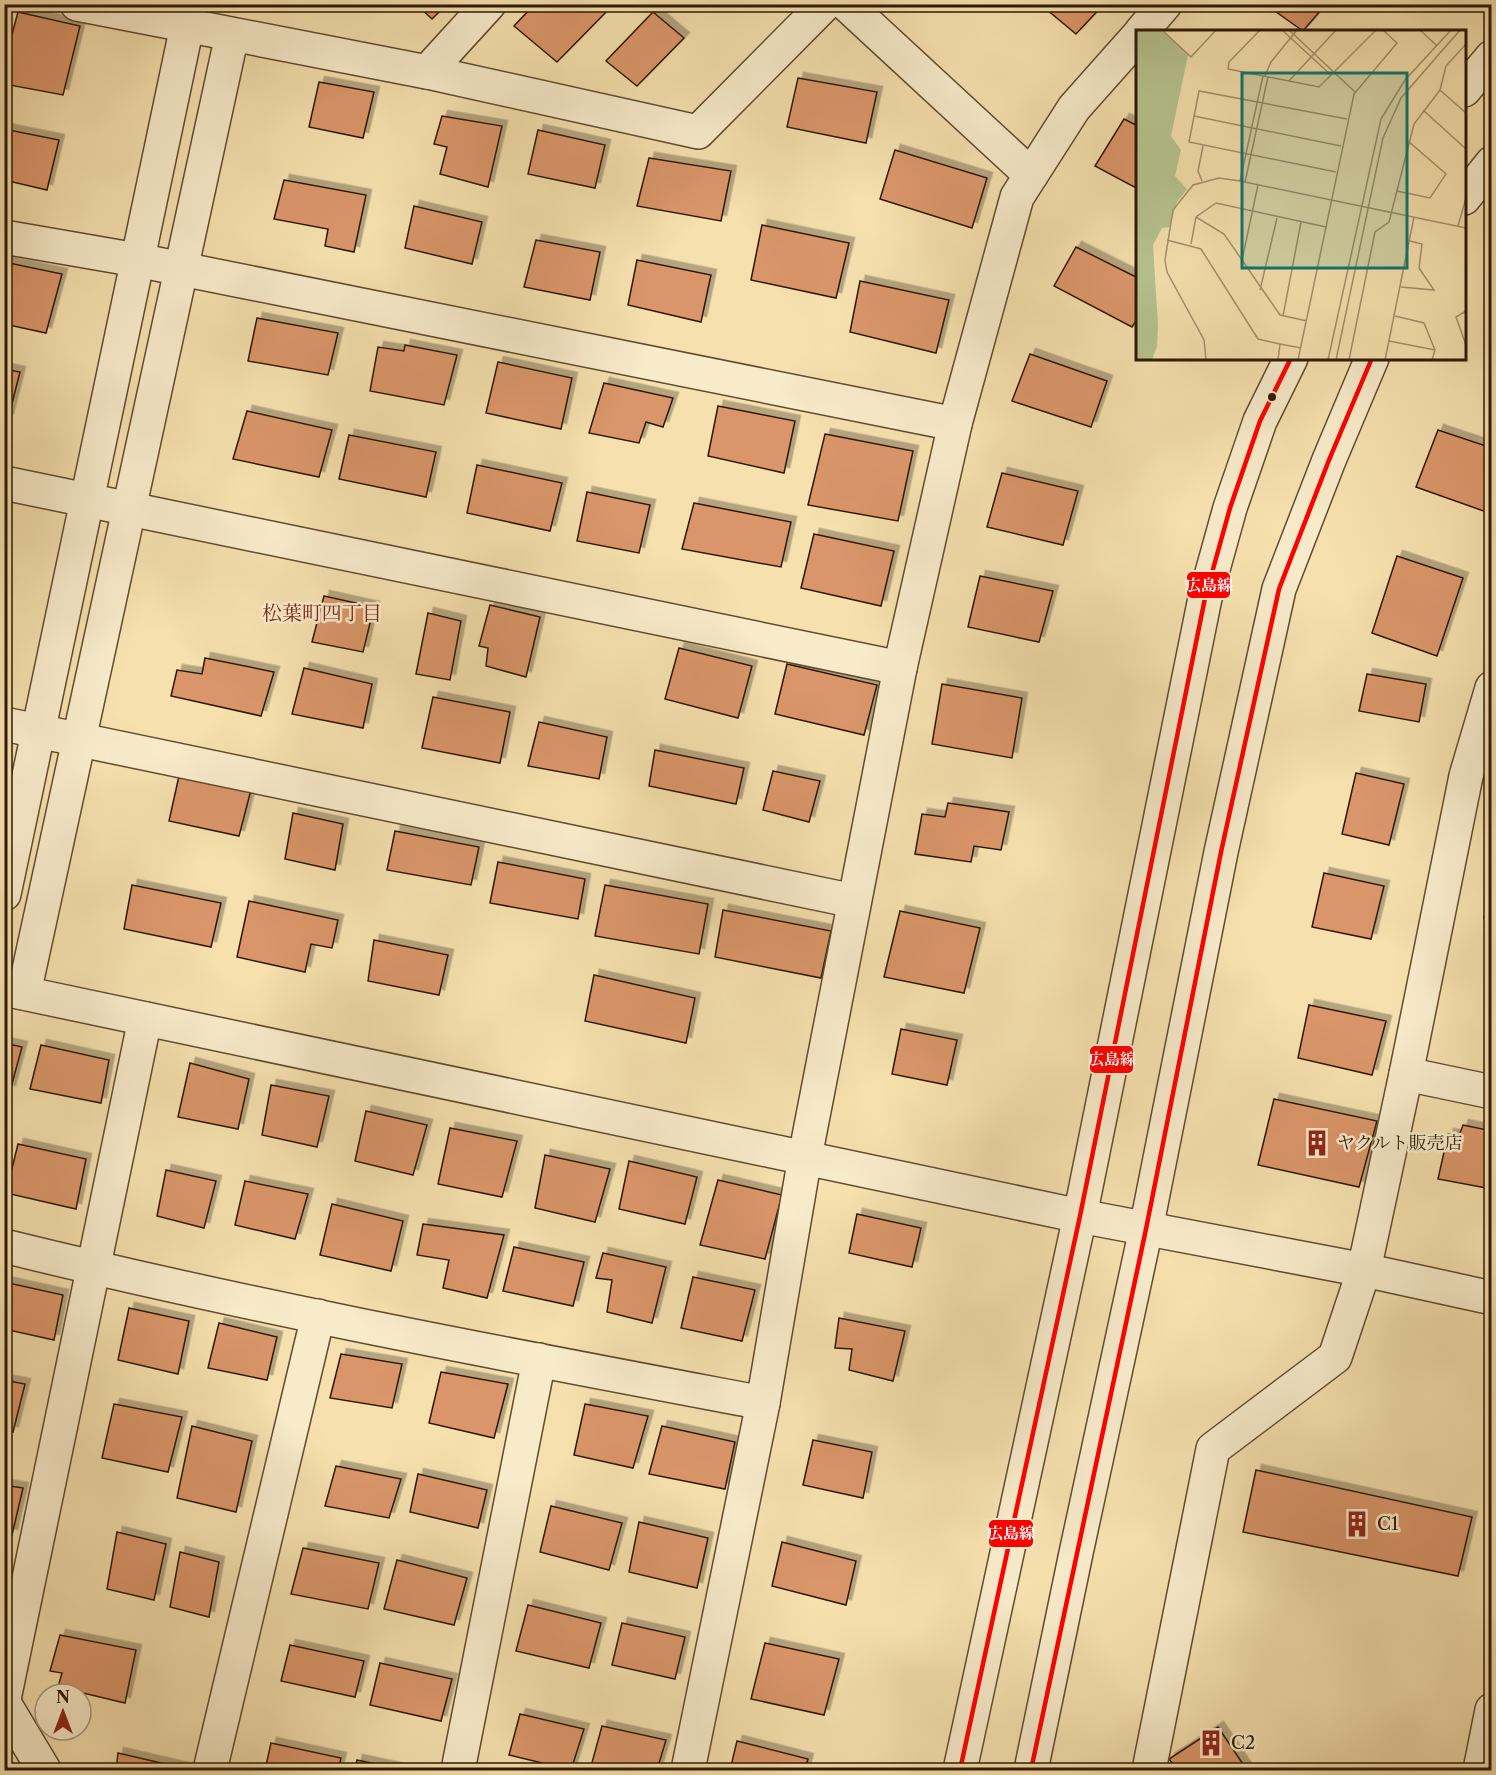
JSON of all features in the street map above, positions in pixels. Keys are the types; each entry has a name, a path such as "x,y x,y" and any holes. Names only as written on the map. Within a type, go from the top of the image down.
{"street":[{"path":"77,4 213,24 698,132 807,10"},
{"path":"428,72 489,4"},
{"path":"846,4 1031,175"},
{"path":"1143,30 1165,4"},
{"path":"4,894 138,260 213,24"},
{"path":"213,24 180,269 81,740 14,991 1080,1216 1364,1270 1491,1298"},
{"path":"688,1770 762,1403 805,1157 900,668 955,424 1017,197 1074,108 1136,37"},
{"path":"1466,88 1491,57"},
{"path":"1466,195 1491,163"},
{"path":"4,237 138,260 955,424"},
{"path":"960,1770 1080,1216 1205,598 1230,508 1260,421 1291,360"},
{"path":"1031,1770 1146,1229 1221,852 1280,589 1329,460 1371,360"},
{"path":"4,483 900,668"},
{"path":"1149,1770 1213,1449 1335,1357 1364,1270 1466,776 1491,688"},
{"path":"4,724 854,901"},
{"path":"44,1770 4,1701 145,1019"},
{"path":"1406,1074 1491,1092"},
{"path":"4,1246 94,1269 318,1316 762,1403"},
{"path":"210,1770 318,1316"},
{"path":"458,1770 540,1360"},
{"path":"1480,1770 1491,1710"}],"building":[{"path":"416,4 447,4 432,19"},
{"path":"535,4 604,4 609,9 557,62 514,26"},
{"path":"1040,4 1104,4 1076,34"},
{"path":"1265,4 1326,4 1302,30"},
{"path":"18,12 80,26 63,95 4,84 4,64"},
{"path":"653,12 684,38 637,86 606,61"},
{"path":"798,78 877,92 866,143 787,127"},
{"path":"319,82 374,92 363,138 309,127"},
{"path":"442,116 502,126 488,187 440,174 447,147 434,144"},
{"path":"1124,119 1136,125 1136,188 1095,166"},
{"path":"4,129 59,140 47,190 4,180"},
{"path":"538,130 605,145 595,188 528,174"},
{"path":"895,150 987,178 972,228 880,199"},
{"path":"649,158 731,171 721,221 637,206"},
{"path":"284,180 366,195 354,252 325,246 328,229 274,219"},
{"path":"414,206 482,222 472,264 405,248"},
{"path":"762,225 849,243 836,298 751,280"},
{"path":"536,240 600,252 590,300 524,287"},
{"path":"1076,247 1136,277 1136,321 1132,327 1054,286"},
{"path":"637,260 711,275 701,322 628,305"},
{"path":"4,262 62,274 46,333 4,324"},
{"path":"860,281 949,300 936,353 850,332"},
{"path":"257,318 338,333 328,375 248,361"},
{"path":"405,345 457,355 444,405 370,391 378,347 404,351"},
{"path":"1030,354 1107,381 1091,427 1012,401"},
{"path":"498,362 572,378 561,429 486,413"},
{"path":"4,369 20,372 8,419 4,418"},
{"path":"604,383 673,398 663,427 646,422 639,443 589,433"},
{"path":"718,406 795,421 784,473 708,456"},
{"path":"247,411 332,430 319,477 233,459"},
{"path":"1438,430 1492,448 1492,514 1416,487"},
{"path":"825,434 913,451 898,521 808,505"},
{"path":"349,435 436,452 426,497 339,479"},
{"path":"477,465 562,483 550,531 467,513"},
{"path":"1002,473 1078,491 1063,545 987,527"},
{"path":"587,492 650,505 639,553 577,541"},
{"path":"694,503 791,522 781,567 682,549"},
{"path":"814,534 894,551 881,606 801,588"},
{"path":"1397,556 1463,578 1437,656 1372,633"},
{"path":"980,576 1053,591 1039,642 968,627"},
{"path":"324,596 374,607 363,652 312,642"},
{"path":"490,605 540,617 526,677 486,666 488,648 479,646"},
{"path":"428,613 461,621 450,680 416,674"},
{"path":"679,648 752,666 738,718 665,699"},
{"path":"205,658 274,672 261,716 171,696 177,670 202,674"},
{"path":"787,664 877,685 864,735 775,714"},
{"path":"304,668 372,684 363,728 292,714"},
{"path":"1367,674 1426,684 1419,722 1359,711"},
{"path":"942,684 1022,698 1012,758 932,744"},
{"path":"433,697 510,712 500,763 422,748"},
{"path":"539,722 607,737 599,779 528,766"},
{"path":"655,750 744,768 736,804 649,786"},
{"path":"773,771 820,781 809,822 763,810"},
{"path":"1356,773 1404,784 1389,845 1342,834"},
{"path":"179,776 251,790 239,836 169,821"},
{"path":"948,803 1009,812 1001,850 974,846 971,862 915,854 922,814 945,817"},
{"path":"293,813 343,824 335,870 285,859"},
{"path":"395,831 479,847 471,885 387,870"},
{"path":"498,862 585,879 578,919 490,903"},
{"path":"1324,873 1384,886 1371,939 1312,927"},
{"path":"132,885 221,903 211,947 124,929"},
{"path":"605,885 708,904 699,954 595,936"},
{"path":"1490,890 1492,891 1492,920 1484,918"},
{"path":"249,901 338,920 332,948 311,944 305,972 237,957"},
{"path":"723,910 831,931 821,978 715,957"},
{"path":"900,911 980,928 964,993 884,977"},
{"path":"374,940 448,955 439,995 368,981"},
{"path":"594,975 695,998 686,1043 585,1021"},
{"path":"1309,1005 1386,1021 1372,1075 1298,1058"},
{"path":"901,1029 957,1040 947,1085 892,1074"},
{"path":"4,1043 22,1047 10,1091 4,1089"},
{"path":"41,1045 109,1060 101,1103 30,1089"},
{"path":"190,1063 249,1079 238,1129 178,1117"},
{"path":"271,1085 329,1096 317,1147 262,1135"},
{"name":"ヤクルト販売店","path":"1274,1099 1377,1121 1359,1187 1258,1165"},
{"path":"366,1111 427,1125 413,1175 355,1161"},
{"path":"1463,1125 1492,1131 1492,1189 1438,1179 1448,1134 1459,1136"},
{"path":"450,1128 517,1141 502,1197 438,1184"},
{"path":"18,1144 86,1159 76,1209 6,1193"},
{"path":"545,1155 610,1169 595,1222 535,1208"},
{"path":"629,1161 697,1177 685,1224 619,1209"},
{"path":"166,1170 216,1181 204,1228 157,1216"},
{"path":"718,1180 782,1195 765,1259 700,1245"},
{"path":"245,1181 308,1194 295,1239 235,1225"},
{"path":"332,1204 403,1221 391,1271 320,1255"},
{"path":"857,1214 921,1228 912,1267 849,1253"},
{"path":"423,1224 504,1235 487,1298 443,1288 449,1260 417,1255"},
{"path":"514,1247 584,1262 573,1306 503,1291"},
{"path":"603,1253 666,1267 652,1323 607,1312 612,1280 596,1278"},
{"path":"693,1277 755,1290 742,1341 681,1328"},
{"path":"4,1282 63,1295 54,1340 4,1329"},
{"path":"129,1308 189,1321 178,1374 118,1360"},
{"path":"839,1318 905,1331 893,1381 849,1370 852,1349 835,1348"},
{"path":"219,1323 277,1337 267,1380 208,1368"},
{"path":"341,1354 402,1364 392,1408 330,1398"},
{"path":"441,1372 508,1384 494,1438 429,1423"},
{"path":"4,1380 25,1384 13,1432 4,1430"},
{"path":"114,1404 182,1417 168,1472 102,1458"},
{"path":"585,1404 648,1416 633,1468 574,1455"},
{"path":"192,1426 252,1441 236,1512 177,1498"},
{"path":"662,1426 735,1442 725,1489 649,1474"},
{"path":"813,1440 872,1452 863,1498 803,1485"},
{"path":"336,1466 401,1479 389,1518 325,1506"},
{"name":"C1","path":"1256,1470 1472,1517 1458,1576 1243,1532"},
{"path":"418,1474 487,1490 478,1528 410,1512"},
{"path":"4,1485 23,1488 12,1535 4,1533"},
{"path":"551,1506 622,1523 609,1570 540,1552"},
{"path":"639,1522 708,1538 697,1588 629,1572"},
{"path":"117,1532 166,1544 154,1600 107,1589"},
{"path":"782,1542 856,1561 846,1605 772,1586"},
{"path":"303,1548 379,1563 368,1609 291,1594"},
{"path":"180,1552 219,1562 209,1617 170,1607"},
{"path":"397,1560 467,1578 454,1625 384,1609"},
{"path":"528,1605 601,1623 589,1668 516,1651"},
{"path":"622,1623 685,1637 675,1679 612,1665"},
{"path":"60,1635 136,1650 125,1703 93,1695 93,1682 59,1682 62,1673 50,1671"},
{"path":"765,1643 839,1659 824,1715 751,1699"},
{"path":"290,1645 364,1661 355,1697 281,1681"},
{"path":"380,1663 452,1679 441,1721 370,1705"},
{"path":"520,1714 584,1729 571,1770 509,1755"},
{"path":"602,1726 666,1740 657,1770 590,1770"},
{"name":"C2","path":"1218,1727 1247,1770 1177,1770 1169,1759"},
{"path":"737,1741 808,1759 805,1770 730,1770"},
{"path":"271,1743 341,1758 338,1770 265,1770"},
{"path":"118,1753 187,1769 116,1770"},
{"path":"357,1760 404,1770 355,1770"}],"transit line":[{"name":"広島線","path":"960,1770 1080,1216 1205,598 1230,508 1260,421 1290,360"},
{"name":"広島線","path":"1031,1770 1146,1229 1221,852 1279,589 1371,360"}],"place":[{"name":"ヤクルト販売店","path":"1317,1143"},
{"name":"C1","path":"1357,1524"},
{"name":"C2","path":"1211,1743"}],"district":[{"name":"松葉町四丁目","path":"322,613"}]}
